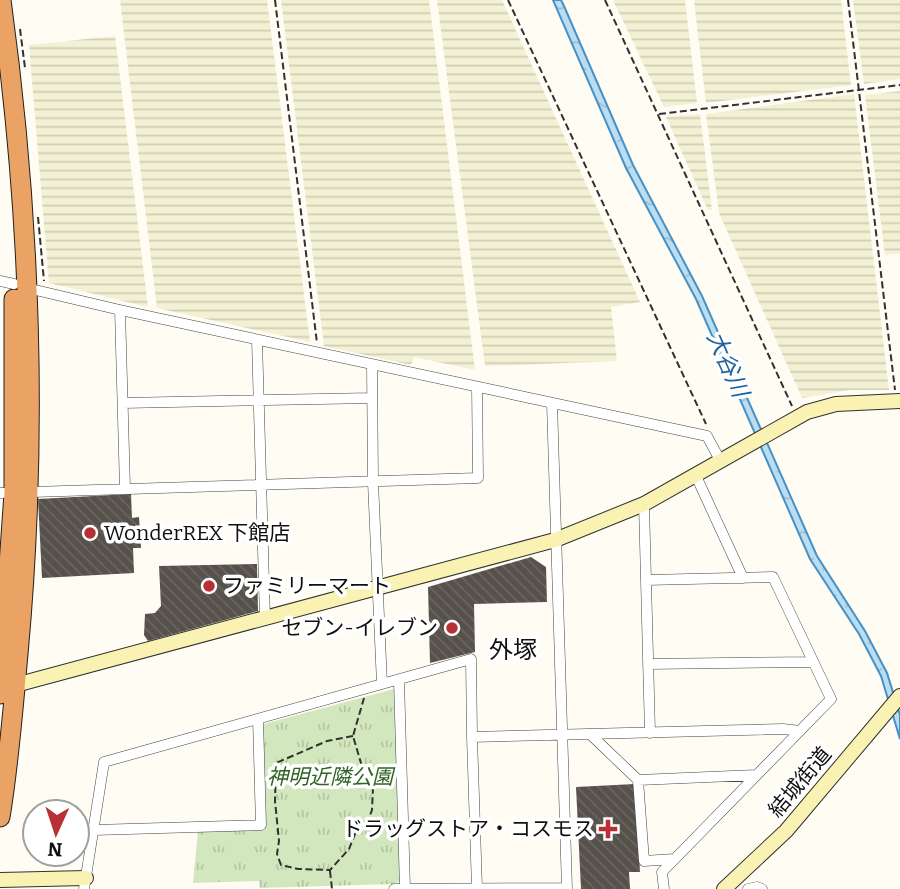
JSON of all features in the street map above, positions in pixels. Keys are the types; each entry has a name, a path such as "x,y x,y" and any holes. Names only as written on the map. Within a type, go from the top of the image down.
{"highway":[{"path":"1,0 18,145 14,284 15,493 25,580 4,689"},
{"path":"0,99 14,284"},
{"path":"0,817 4,592 15,493"}],"street":[{"path":"14,284 120,310 707,436 725,459"},
{"path":"120,310 125,489"},
{"path":"257,340 265,619"},
{"path":"372,365 373,482 382,684"},
{"path":"15,493 478,478 477,387"},
{"path":"123,403 372,398"},
{"path":"4,689 555,540 644,504 794,419 836,404 898,402"},
{"path":"394,889 567,888 552,403"},
{"path":"696,476 743,578"},
{"path":"644,504 650,733"},
{"path":"646,580 773,577 831,699 662,872 664,889"},
{"path":"0,880 85,884 104,762 471,659 477,888"},
{"path":"648,664 813,662"},
{"path":"399,680 405,889"},
{"name":"結城街道","path":"724,889 786,831 900,696"},
{"path":"94,830 261,825 258,719"},
{"path":"472,737 783,729 800,731"},
{"path":"592,735 638,780 644,861 674,859"},
{"path":"638,780 756,775"},
{"path":"748,889 762,889"}],"path":[{"path":"275,0 318,352"},
{"path":"509,0 706,425 707,436"},
{"path":"605,0 788,393 794,419"},
{"path":"848,0 898,402"},
{"path":"659,114 900,85"},
{"path":"332,889 330,870 349,849 357,830 369,818 372,810 373,788 363,770 353,736 366,689"},
{"path":"330,870 298,869 281,865 277,854 276,763 327,741 353,736"}],"shaded area":[{"path":"120,0 267,0 310,342 157,308"},
{"path":"281,0 429,0 475,370 414,357 411,365 324,346"},
{"path":"437,0 502,0 640,302 611,307 617,361 485,366"},
{"path":"613,0 685,0 697,103 664,107"},
{"path":"694,0 841,0 851,85 706,103"},
{"path":"853,0 900,0 900,79 864,84"},
{"path":"115,36 148,307 49,283 29,45"},
{"path":"900,91 900,253 885,255 865,95"},
{"path":"854,94 889,390 850,390 802,398 719,213 706,114"},
{"path":"700,114 712,210 708,210 666,117"}],"green space":[{"name":"神明近隣公園","path":"394,689 400,881 394,884 260,888 259,881 193,883 198,831 265,829 264,724"}],"water":[{"name":"大谷川","path":"553,0 561,0 633,165 702,296 817,556 865,631 887,673 900,715 900,739 881,676 859,634 810,559 696,299 626,168"}],"building":[{"name":"WonderREX 下館店","path":"131,494 132,518 139,517 141,548 133,548 134,573 42,578 38,499"},
{"name":"セブン-イレブン","path":"531,557 546,567 547,602 474,604 475,652 430,663 428,587"},
{"name":"ファミリーマート","path":"257,564 258,611 148,641 144,635 145,614 155,613 161,606 159,566"},
{"name":"ドラッグストア・コスモス","path":"635,784 640,872 629,872 630,889 581,889 576,787"}],"place":[{"name":"WonderREX 下館店","path":"90,533"},
{"name":"ファミリーマート","path":"209,586"},
{"name":"セブン-イレブン","path":"452,628"},
{"name":"ドラッグストア・コスモス","path":"608,829"}],"district":[{"name":"外塚","path":"513,650"}]}
